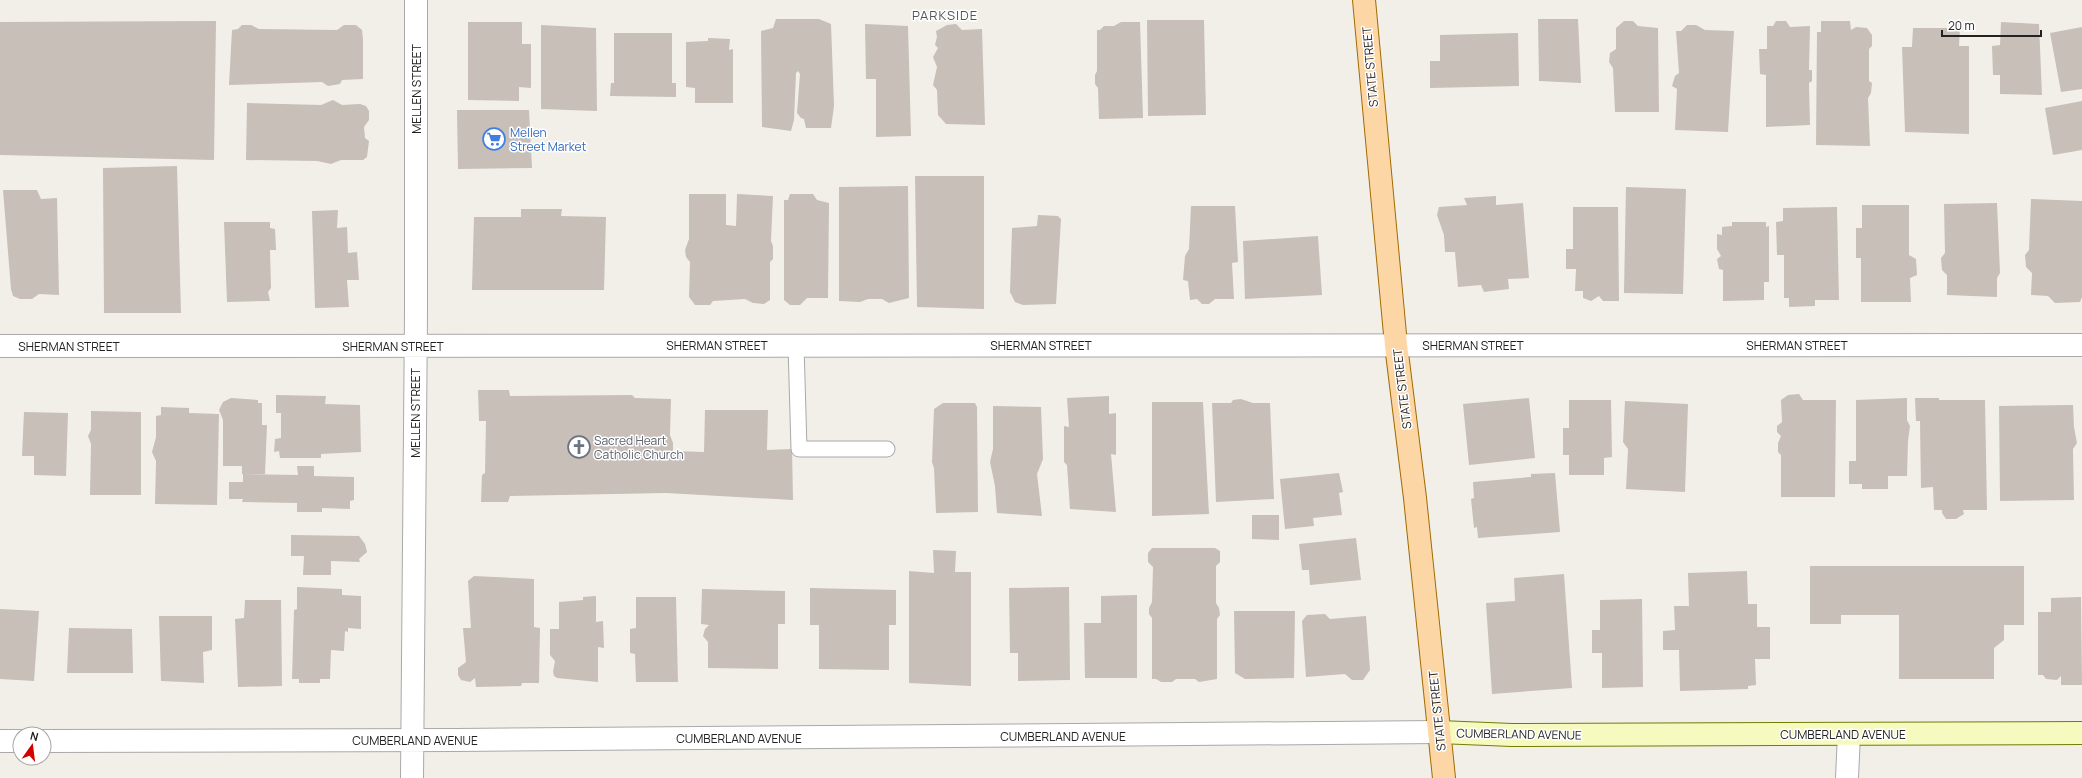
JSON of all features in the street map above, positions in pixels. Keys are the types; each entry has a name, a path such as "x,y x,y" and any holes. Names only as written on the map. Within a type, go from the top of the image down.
{"main road":[{"name":"STATE STREET","path":"1364,0 1396,345 1415,498 1444,778"},
{"name":"CUMBERLAND AVENUE","path":"1439,732 1512,735 2082,734"}],"street":[{"name":"MELLEN STREET","path":"412,778 416,0"},
{"name":"SHERMAN STREET","path":"0,346 2082,345"},
{"name":"CUMBERLAND AVENUE","path":"52,741 412,740 1439,732"},
{"path":"1847,778 1849,734"},
{"path":"0,741 12,741"}],"lane":[{"path":"796,345 799,449 888,449"}],"building":[{"path":"776,19 819,19 831,24 834,106 831,128 806,128 804,119 797,113 800,74 798,71 796,73 794,120 791,131 762,127 761,31 773,28"},
{"path":"1538,19 1578,19 1581,83 1539,81"},
{"path":"1147,20 1204,20 1206,115 1148,116"},
{"path":"216,21 214,160 0,155 0,22"},
{"path":"1624,21 1633,21 1638,26 1658,28 1659,112 1615,112 1613,68 1609,62 1610,53 1616,49 1616,28"},
{"path":"1776,21 1786,21 1790,27 1810,26 1809,70 1812,70 1812,81 1809,83 1810,125 1766,127 1766,75 1760,74 1759,49 1767,49 1767,26 1773,26"},
{"path":"1821,21 1850,21 1851,30 1856,27 1867,28 1872,35 1872,46 1869,49 1869,81 1872,83 1871,93 1868,98 1870,146 1816,145 1817,32 1821,32"},
{"path":"468,22 522,22 522,44 531,44 531,88 519,87 519,101 468,100"},
{"path":"1121,22 1140,22 1143,118 1099,119 1098,88 1095,84 1095,75 1097,71 1097,30 1100,30 1104,26 1114,26"},
{"path":"2001,22 2039,24 2042,95 2000,94 2000,75 1993,75 1992,46 2000,45"},
{"path":"865,24 908,26 911,136 876,137 876,79 866,79"},
{"path":"956,24 962,30 982,29 985,125 946,124 938,115 937,90 933,85 937,67 933,57 938,48 935,45 937,37 936,31 947,25"},
{"path":"242,25 251,25 259,29 337,30 344,25 356,25 362,30 363,79 342,80 340,84 328,86 322,82 229,85 232,30 238,29"},
{"path":"541,25 596,28 597,111 541,109"},
{"path":"1687,25 1696,25 1705,30 1734,31 1728,132 1675,130 1677,89 1672,86 1675,76 1679,73 1676,31 1681,31"},
{"path":"2082,27 2082,89 2061,92 2050,33"},
{"path":"1913,28 1960,28 1959,46 1969,46 1969,134 1905,132 1902,47 1912,47"},
{"path":"614,33 672,33 672,83 676,83 676,97 610,96 611,83 614,83"},
{"path":"1518,33 1519,86 1430,88 1430,61 1440,61 1440,35"},
{"path":"708,38 730,39 729,50 733,49 733,103 695,103 695,88 686,87 686,42 708,41"},
{"path":"333,100 342,105 360,104 366,106 369,111 369,120 364,127 365,138 369,141 367,157 363,160 341,160 331,164 317,161 246,160 247,103 321,105"},
{"path":"2082,101 2082,150 2053,155 2045,108"},
{"name":"Mellen Street Market","path":"457,110 529,110 532,168 458,169"},
{"path":"177,166 181,313 104,313 103,168"},
{"path":"915,176 984,176 984,309 917,307"},
{"path":"908,186 909,298 889,303 882,299 868,299 860,302 839,301 839,187"},
{"path":"1626,187 1686,189 1683,294 1624,293"},
{"path":"3,190 37,190 41,199 57,198 59,295 39,294 32,299 20,299 13,296 11,289"},
{"path":"689,194 726,194 726,225 736,226 737,194 773,196 771,241 773,246 773,259 770,262 770,300 764,304 753,303 745,299 713,301 710,305 695,305 689,297 690,262 686,257 685,250 689,239"},
{"path":"790,194 813,194 817,200 829,203 828,298 807,298 800,305 790,305 784,300 784,200 788,200"},
{"path":"1496,196 1496,205 1523,203 1529,278 1508,279 1509,289 1484,292 1481,285 1458,287 1455,252 1445,252 1444,235 1437,215 1439,207 1467,205 1464,198"},
{"path":"2031,199 2082,201 2082,297 2080,302 2055,303 2048,296 2031,295 2032,273 2026,267 2025,255 2029,250"},
{"path":"1997,203 2000,273 1997,278 1997,297 1947,295 1947,275 1942,270 1941,258 1945,253 1944,204"},
{"path":"1862,205 1909,205 1909,255 1916,259 1917,275 1910,278 1911,302 1861,302 1861,258 1856,258 1856,228 1862,228"},
{"path":"1191,206 1235,206 1238,262 1232,263 1234,299 1215,299 1209,304 1202,304 1197,299 1190,300 1188,281 1183,280 1185,256 1189,249"},
{"path":"1573,207 1618,207 1619,301 1603,301 1599,296 1591,301 1583,298 1583,291 1575,291 1576,269 1566,269 1566,249 1573,249"},
{"path":"1837,207 1839,300 1815,300 1815,306 1789,307 1789,298 1784,298 1784,255 1777,255 1776,222 1783,221 1783,208"},
{"path":"521,209 562,209 561,216 606,217 604,290 472,290 474,217 521,217"},
{"path":"338,210 337,228 347,227 348,253 357,252 359,280 347,280 349,307 315,308 312,211"},
{"path":"1038,215 1058,216 1061,219 1056,304 1023,305 1015,302 1010,292 1012,228 1037,226"},
{"path":"224,222 270,222 270,228 275,229 276,250 270,250 271,288 268,292 270,301 227,302"},
{"path":"1732,222 1766,222 1766,227 1769,226 1769,282 1764,282 1764,300 1723,301 1723,270 1719,269 1717,259 1721,256 1717,249 1717,234 1722,235 1722,227 1732,226"},
{"path":"1318,236 1322,295 1245,299 1243,241"},
{"name":"Sacred Heart Catholic Church","path":"478,390 509,390 510,396 632,395 635,398 671,399 670,435 673,443 673,451 704,452 705,410 768,410 767,450 792,449 793,500 666,493 510,496 508,502 481,502 482,475 485,473 486,421 479,421"},
{"path":"1799,394 1803,400 1836,400 1835,497 1781,497 1781,455 1778,452 1778,443 1781,436 1777,432 1777,426 1782,422 1781,400 1788,395"},
{"path":"276,395 326,396 325,404 360,405 361,452 321,454 321,458 280,458 279,451 274,452 275,439 281,438 281,413 276,413"},
{"path":"1109,396 1109,414 1116,413 1116,455 1111,454 1116,512 1070,509 1067,465 1064,462 1064,426 1069,427 1067,398"},
{"path":"231,398 258,400 258,403 262,403 262,425 267,425 265,474 242,474 242,466 223,466 223,420 219,410 223,402"},
{"path":"1529,398 1535,458 1469,465 1463,404"},
{"path":"1907,398 1907,420 1910,426 1907,476 1888,476 1888,489 1862,489 1862,484 1849,484 1849,461 1856,461 1856,400"},
{"path":"1915,398 1939,398 1939,400 1985,400 1987,510 1963,510 1964,514 1956,519 1946,519 1942,513 1942,510 1934,510 1933,487 1921,488 1920,421 1916,421"},
{"path":"1241,399 1253,403 1270,403 1274,499 1216,502 1212,403 1231,403 1233,400"},
{"path":"1569,400 1611,400 1612,457 1604,458 1604,475 1569,475 1569,455 1563,455 1563,428 1569,428"},
{"path":"1625,401 1688,404 1685,492 1626,489 1628,449 1623,442"},
{"path":"1152,402 1203,402 1209,514 1152,516"},
{"path":"943,403 975,403 977,407 978,512 936,513 934,468 932,462 934,409"},
{"path":"2073,405 2074,427 2077,443 2073,449 2074,500 2000,501 1999,406"},
{"path":"993,406 1041,407 1043,459 1037,474 1042,516 997,513 995,486 990,462 993,449"},
{"path":"161,407 189,408 189,413 219,414 217,505 155,504 156,461 152,452 156,437 156,416 161,415"},
{"path":"91,411 141,412 141,495 90,495 91,444 88,436 91,430"},
{"path":"24,412 68,413 66,476 34,475 34,456 22,456"},
{"path":"297,466 314,466 314,476 354,477 354,500 350,501 350,509 322,508 322,512 297,512 297,503 242,502 243,499 229,499 229,482 243,482 243,474 298,475"},
{"path":"1339,473 1343,492 1339,493 1342,515 1313,518 1314,526 1285,529 1280,479"},
{"path":"1555,473 1560,532 1478,538 1477,527 1474,528 1471,499 1474,498 1473,482 1531,477 1531,474"},
{"path":"1252,515 1279,515 1279,540 1252,539"},
{"path":"291,535 359,536 365,544 367,552 359,559 360,562 331,561 331,575 303,575 304,556 291,556"},
{"path":"1356,538 1361,580 1310,585 1309,570 1302,570 1299,544"},
{"path":"1152,548 1215,548 1220,551 1220,562 1216,566 1216,603 1219,608 1220,615 1217,619 1217,679 1199,682 1195,679 1176,679 1172,682 1161,682 1156,679 1152,679 1152,618 1149,614 1149,608 1152,602 1153,567 1148,562 1148,553"},
{"path":"933,550 956,551 955,572 971,572 971,686 909,683 909,571 934,573"},
{"path":"1810,566 2024,566 2024,625 2004,625 2004,640 1994,648 1994,679 1899,679 1899,615 1841,615 1841,624 1810,624"},
{"path":"1747,571 1748,604 1757,604 1757,627 1770,627 1770,659 1755,659 1756,685 1748,686 1748,689 1680,691 1679,650 1663,650 1663,631 1675,630 1674,606 1689,606 1688,573"},
{"path":"1564,574 1572,688 1492,694 1486,603 1515,601 1514,578"},
{"path":"474,576 534,579 534,627 540,628 539,683 522,683 521,686 476,687 475,678 470,682 461,680 458,675 458,668 466,662 463,628 471,628 468,581"},
{"path":"297,587 342,589 342,595 361,596 361,629 348,628 348,632 345,631 344,651 331,650 330,679 320,679 320,683 299,683 299,679 292,679 294,610 297,609"},
{"path":"1069,587 1070,680 1018,681 1018,653 1010,653 1009,588"},
{"path":"810,588 896,590 896,625 889,625 889,670 819,669 819,625 810,625"},
{"path":"702,589 785,591 785,624 778,624 778,669 708,668 708,642 703,636 705,629 709,625 701,624"},
{"path":"1137,595 1137,678 1085,678 1084,623 1101,623 1101,596"},
{"path":"596,596 596,622 603,621 604,648 598,647 598,682 557,678 554,676 553,672 555,661 550,655 550,629 559,629 559,602 583,600 583,597"},
{"path":"636,597 676,597 678,682 636,682 635,654 630,653 630,629 636,628"},
{"path":"2081,597 2082,685 2061,685 2061,676 2057,680 2046,679 2043,675 2038,675 2038,612 2051,612 2051,598"},
{"path":"1642,599 1643,687 1602,688 1602,653 1592,653 1592,630 1600,630 1600,600"},
{"path":"245,600 281,600 282,686 238,687 235,619 244,618"},
{"path":"0,609 39,611 34,681 0,679"},
{"path":"1234,611 1295,611 1294,678 1245,679 1235,673"},
{"path":"1325,614 1330,619 1366,616 1370,670 1363,680 1352,680 1345,674 1306,677 1302,621 1307,615"},
{"path":"159,616 212,616 212,650 203,652 204,683 161,681"},
{"path":"69,628 132,629 133,673 67,673"}],"place":[{"name":"Mellen Street Market","path":"494,139"},
{"name":"Sacred Heart Catholic Church","path":"579,447"}],"district":[{"name":"PARKSIDE","path":"945,15"}]}
